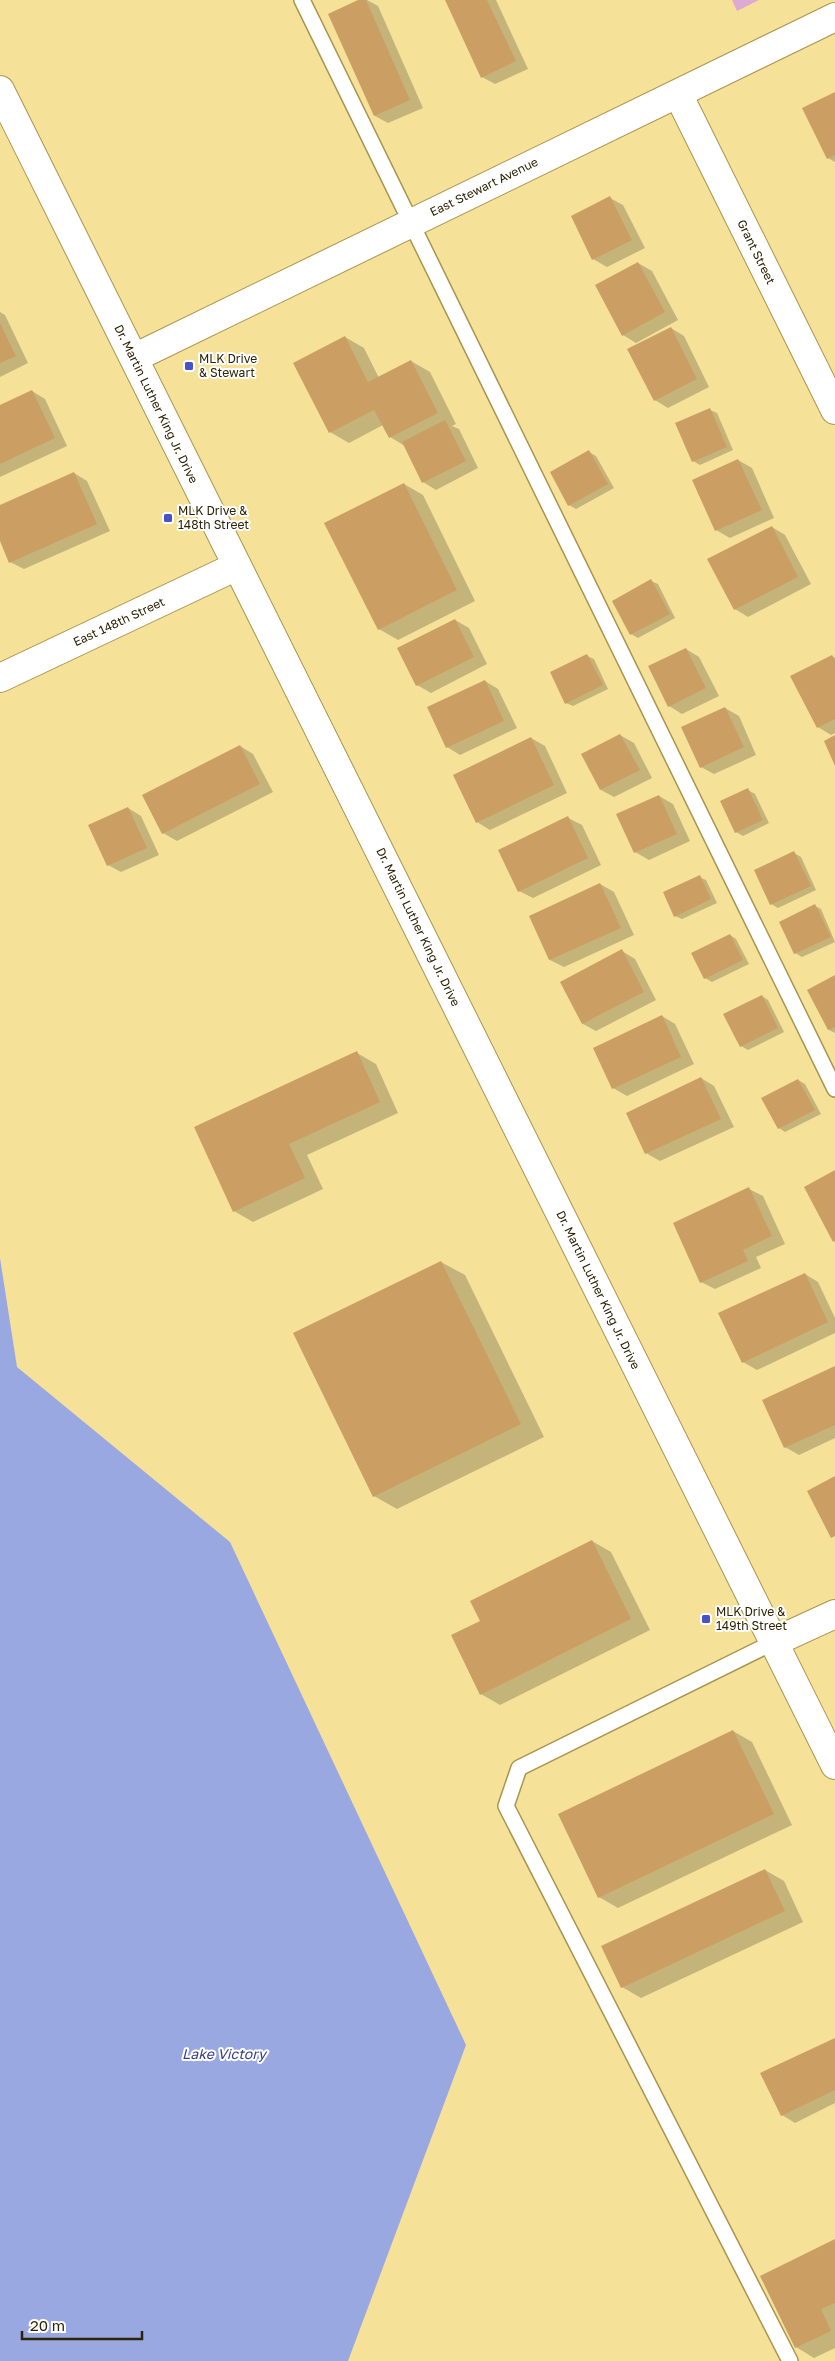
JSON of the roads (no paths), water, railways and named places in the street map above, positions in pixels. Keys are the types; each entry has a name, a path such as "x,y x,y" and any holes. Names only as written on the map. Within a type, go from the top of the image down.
{"street":[{"name":"East Stewart Avenue","path":"134,358 835,17"},
{"name":"Dr. Martin Luther King Jr. Drive","path":"0,90 835,1765"},
{"name":"Grant Street","path":"678,94 835,410"},
{"name":"East 148th Street","path":"0,678 237,566"},
{"path":"774,1642 835,1614"}],"lane":[{"path":"302,0 835,1089"},
{"path":"774,1642 519,1768 506,1806 790,2361"}],"water":[{"name":"Lake Victory","path":"0,1258 17,1367 230,1542 466,2045 348,2361 0,2361"}],"place":[{"name":"MLK Drive & Stewart","path":"189,366"},
{"name":"MLK Drive & 148th Street","path":"168,518"},
{"name":"MLK Drive & 149th Street","path":"706,1619"}]}
